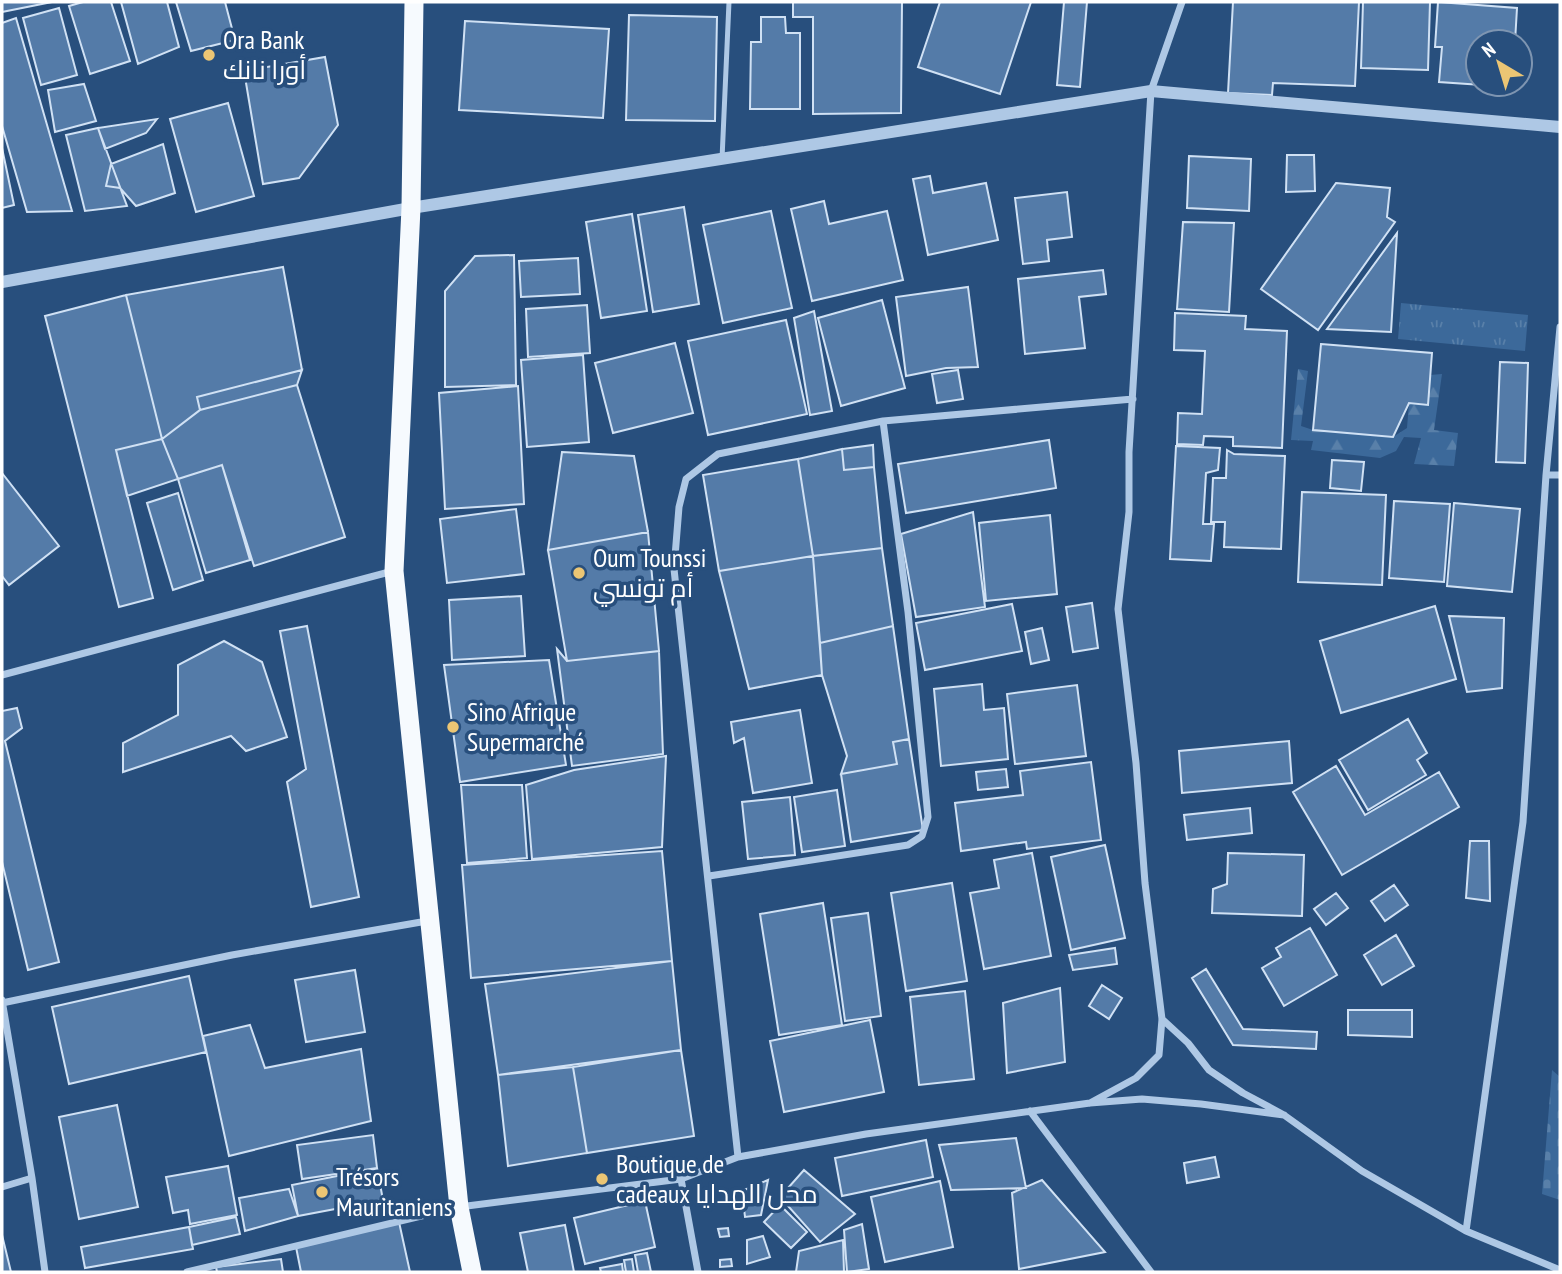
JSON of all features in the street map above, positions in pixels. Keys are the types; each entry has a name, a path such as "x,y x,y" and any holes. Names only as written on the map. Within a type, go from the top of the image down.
{"highway":[{"path":"414,2 411,208 394,571 459,1207 472,1272"}],"street":[{"path":"1090,1103 1136,1078 1159,1055 1162,1018 1145,883 1136,763 1118,609 1129,512 1129,452 1151,91 1182,2"},
{"path":"2,282 411,208 1151,91 1560,127"},
{"path":"1466,1231 1523,822 1546,475 1560,327"},
{"path":"737,1157 674,569 679,507 686,479 718,454 883,421 1133,399"},
{"path":"709,876 908,845 922,836 928,817 908,612 883,421"},
{"path":"1546,475 1560,475"},
{"path":"2,675 394,571"},
{"path":"45,1272 2,1001 232,955 430,920"},
{"path":"1162,1018 1188,1043 1209,1070 1243,1093 1284,1115 1362,1171 1466,1231 1560,1270"},
{"path":"187,1272 459,1207 681,1179 737,1157 866,1134 1090,1103 1142,1099 1284,1115"},
{"path":"1030,1111 1151,1272"},
{"path":"2,1187 32,1178"},
{"path":"681,1179 698,1272"}],"lane":[{"path":"723,159 729,2"}],"green space":[{"path":"1401,303 1528,315 1525,351 1398,339"},
{"path":"1298,369 1308,371 1301,426 1313,430 1393,437 1407,428 1409,403 1428,405 1430,375 1442,374 1434,430 1458,433 1454,466 1414,464 1421,438 1404,437 1396,451 1380,458 1311,450 1313,441 1291,440"},
{"path":"1552,1070 1560,1077 1560,1200 1542,1194"}],"building":[{"path":"2,2 52,2 2,12"},
{"path":"83,2 111,2 130,61 90,74 69,6"},
{"path":"121,2 167,2 179,47 138,64"},
{"path":"176,2 225,2 235,40 191,51"},
{"path":"793,2 902,2 901,113 813,114 813,17 793,17"},
{"path":"940,2 1031,2 1000,94 918,67"},
{"path":"1064,2 1087,2 1080,87 1057,85"},
{"path":"1233,2 1359,2 1355,86 1273,83 1272,95 1228,93"},
{"path":"1363,2 1430,2 1428,70 1361,68"},
{"path":"1438,2 1517,8 1516,28 1464,28 1464,84 1439,82 1442,47 1435,47"},
{"path":"59,8 77,75 41,85 23,18"},
{"path":"629,15 717,17 715,121 626,120"},
{"path":"761,17 785,17 786,33 800,33 800,109 750,109 751,42 761,42"},
{"path":"16,18 72,211 27,212 2,126 2,23"},
{"path":"465,21 609,29 603,118 459,110"},
{"path":"325,57 338,125 299,178 263,184 244,71"},
{"path":"84,84 96,121 55,132 48,90"},
{"path":"228,103 254,196 196,212 170,119"},
{"path":"157,119 146,133 105,149 98,128"},
{"path":"98,128 127,206 85,211 66,135"},
{"path":"163,144 175,193 136,206 120,188 106,186 111,164"},
{"path":"2,148 14,205 2,208"},
{"path":"1287,155 1314,155 1315,191 1286,192"},
{"path":"1189,156 1251,159 1249,211 1187,208"},
{"path":"930,176 933,193 986,183 998,240 928,255 913,179"},
{"path":"1336,183 1390,188 1387,217 1395,222 1318,330 1261,289"},
{"path":"1067,192 1072,237 1047,240 1049,261 1023,264 1015,198"},
{"path":"824,201 829,224 887,211 903,280 812,301 791,209"},
{"path":"684,207 699,304 653,312 638,215"},
{"path":"771,211 792,308 723,323 703,225"},
{"path":"632,214 647,311 601,318 586,222"},
{"path":"1183,222 1234,223 1229,312 1177,309"},
{"path":"1397,233 1391,332 1327,329"},
{"path":"514,255 516,385 445,387 445,291 475,256"},
{"path":"578,258 580,294 521,297 519,261"},
{"path":"283,267 302,370 197,397 200,410 162,439 126,295"},
{"path":"1103,270 1106,294 1079,297 1085,348 1025,354 1018,279"},
{"path":"968,287 978,367 946,368 906,376 896,297"},
{"path":"126,295 162,439 116,450 153,598 119,607 45,316"},
{"path":"882,300 905,388 841,406 818,318"},
{"path":"587,305 590,353 528,357 526,309"},
{"path":"814,311 832,411 810,415 794,318"},
{"path":"1175,313 1246,316 1245,329 1287,331 1282,448 1233,446 1233,437 1204,436 1203,445 1177,444 1178,413 1202,414 1205,351 1174,350"},
{"path":"786,320 807,414 708,435 688,341"},
{"path":"675,343 693,413 613,433 595,363"},
{"path":"1321,344 1432,353 1428,405 1409,403 1393,437 1313,430"},
{"path":"583,355 589,442 527,447 521,360"},
{"path":"1500,362 1528,363 1525,463 1496,462"},
{"path":"302,370 297,385 200,410 197,397"},
{"path":"958,370 963,399 937,403 932,374"},
{"path":"297,385 345,537 254,566 222,465 178,479 162,439 200,410"},
{"path":"518,386 524,504 445,509 439,393"},
{"path":"162,439 178,479 127,496 116,450"},
{"path":"1049,440 1056,488 906,513 898,464"},
{"path":"873,445 874,467 844,470 842,449"},
{"path":"1176,446 1220,448 1218,470 1206,473 1203,524 1214,524 1211,561 1170,559"},
{"path":"842,449 844,470 874,467 882,548 813,556 798,459"},
{"path":"1227,450 1234,454 1285,456 1281,549 1224,547 1225,522 1211,522 1213,478 1226,478"},
{"path":"562,452 634,456 648,532 548,550"},
{"path":"798,459 813,556 719,571 703,475"},
{"path":"1332,460 1364,462 1361,491 1330,488"},
{"path":"222,465 250,560 206,573 178,479"},
{"path":"2,473 59,546 9,585 2,576"},
{"path":"1302,492 1386,495 1382,585 1298,582"},
{"path":"178,493 203,580 173,590 147,503"},
{"path":"1394,501 1450,504 1444,582 1389,578"},
{"path":"1454,503 1520,509 1512,592 1447,586"},
{"path":"516,509 524,574 447,583 440,519"},
{"path":"973,512 985,607 916,617 901,534"},
{"path":"1050,515 1057,594 986,601 979,523"},
{"path":"648,532 659,651 567,661 548,550"},
{"path":"882,548 893,626 820,643 813,556"},
{"path":"813,556 822,675 749,689 719,571"},
{"path":"521,596 525,656 452,660 449,600"},
{"path":"1092,603 1098,648 1073,652 1066,607"},
{"path":"1012,604 1022,651 925,670 916,623"},
{"path":"1435,606 1456,679 1341,713 1320,641"},
{"path":"1449,616 1504,618 1502,688 1467,692"},
{"path":"307,626 359,897 311,907 287,782 306,769 280,631"},
{"path":"893,626 909,739 893,742 897,764 841,774 847,756 822,675 820,643"},
{"path":"1042,628 1049,660 1031,664 1025,632"},
{"path":"224,641 262,662 287,737 246,751 231,736 123,772 123,743 178,715 178,665"},
{"path":"557,649 567,661 659,651 663,754 572,766"},
{"path":"549,660 566,765 460,782 444,665"},
{"path":"982,684 984,710 1004,708 1008,759 941,766 934,689"},
{"path":"1077,685 1086,756 1015,764 1007,694"},
{"path":"17,708 22,728 5,741 59,962 28,970 2,862 2,711"},
{"path":"800,710 812,783 753,793 744,738 734,743 731,722"},
{"path":"1408,719 1427,753 1417,760 1426,775 1368,810 1339,760"},
{"path":"909,739 923,830 851,842 841,774 897,764 893,742"},
{"path":"1289,741 1292,783 1182,793 1179,751"},
{"path":"666,756 662,847 532,859 526,785 574,770"},
{"path":"1091,762 1101,840 1027,849 1026,842 961,851 955,803 1023,795 1020,771"},
{"path":"1336,766 1365,815 1439,772 1459,807 1342,875 1293,792"},
{"path":"1006,769 1008,787 978,790 976,772"},
{"path":"461,785 522,785 527,858 467,863"},
{"path":"837,790 845,846 802,852 794,797"},
{"path":"790,797 795,855 748,859 742,802"},
{"path":"1250,808 1252,833 1187,840 1184,815"},
{"path":"1470,841 1489,841 1490,901 1466,898"},
{"path":"1105,845 1125,938 1071,950 1051,857"},
{"path":"662,851 672,961 471,978 462,865"},
{"path":"1032,853 1051,956 984,969 970,893 999,888 994,860"},
{"path":"1228,853 1304,855 1302,916 1212,913 1213,889 1227,884"},
{"path":"952,883 967,981 906,991 891,893"},
{"path":"1394,885 1408,905 1385,921 1371,901"},
{"path":"1336,893 1348,908 1326,925 1314,909"},
{"path":"823,903 842,1025 779,1035 760,914"},
{"path":"868,913 881,1016 845,1021 831,918"},
{"path":"1310,928 1337,975 1284,1006 1262,968 1281,957 1276,948"},
{"path":"1396,935 1414,966 1382,985 1364,955"},
{"path":"1115,948 1117,964 1073,970 1069,955"},
{"path":"672,961 681,1050 498,1075 485,984"},
{"path":"1206,969 1243,1029 1317,1032 1316,1049 1233,1045 1192,978"},
{"path":"355,970 365,1032 306,1042 295,980"},
{"path":"189,976 206,1052 69,1084 52,1007"},
{"path":"1102,985 1122,998 1109,1019 1089,1006"},
{"path":"1060,988 1065,1062 1007,1073 1003,1003"},
{"path":"965,991 974,1079 919,1085 910,997"},
{"path":"1348,1010 1412,1010 1412,1037 1348,1035"},
{"path":"870,1020 884,1092 784,1112 770,1041"},
{"path":"250,1025 265,1068 361,1049 371,1121 229,1156 203,1036"},
{"path":"681,1050 694,1136 587,1153 573,1067"},
{"path":"573,1067 587,1153 508,1166 498,1075"},
{"path":"117,1105 138,1207 79,1219 59,1117"},
{"path":"373,1135 377,1168 302,1179 297,1145"},
{"path":"1016,1138 1026,1188 951,1190 939,1145"},
{"path":"926,1140 933,1177 842,1196 835,1158"},
{"path":"1215,1157 1219,1177 1187,1183 1184,1163"},
{"path":"228,1166 237,1215 190,1224 188,1210 173,1213 166,1177"},
{"path":"377,1168 383,1200 298,1216 292,1185"},
{"path":"804,1170 855,1214 820,1242 780,1197"},
{"path":"768,1180 761,1215 745,1217 742,1191"},
{"path":"1042,1180 1105,1252 1019,1269 1012,1193"},
{"path":"940,1181 953,1247 885,1262 871,1197"},
{"path":"289,1189 298,1216 245,1231 239,1198"},
{"path":"645,1201 655,1247 585,1264 574,1218"},
{"path":"780,1205 807,1232 791,1248 764,1222"},
{"path":"236,1217 240,1234 192,1245 189,1227"},
{"path":"399,1222 410,1272 301,1272 296,1247"},
{"path":"862,1224 869,1269 847,1272 844,1230"},
{"path":"565,1225 574,1272 528,1272 520,1233"},
{"path":"189,1227 193,1249 85,1268 81,1247"},
{"path":"728,1228 729,1236 720,1237 718,1229"},
{"path":"2,1235 11,1272 2,1272"},
{"path":"763,1236 770,1257 747,1264 747,1240"},
{"path":"843,1240 844,1272 796,1272 799,1251"},
{"path":"647,1253 651,1272 638,1272 635,1255"},
{"path":"281,1259 283,1272 217,1272 216,1267"},
{"path":"632,1259 634,1272 626,1272 624,1260"},
{"path":"731,1259 732,1266 720,1267 720,1260"},
{"path":"622,1264 623,1272 601,1272 600,1268"}],"place":[{"name":"Ora Bank أورا نانك","path":"209,55"},
{"name":"Oum Tounssi أم تونسي","path":"579,573"},
{"name":"Sino Afrique Supermarché","path":"453,727"},
{"name":"Boutique de cadeaux محل الهدايا","path":"602,1179"},
{"name":"Trésors Mauritaniens","path":"322,1192"}]}
